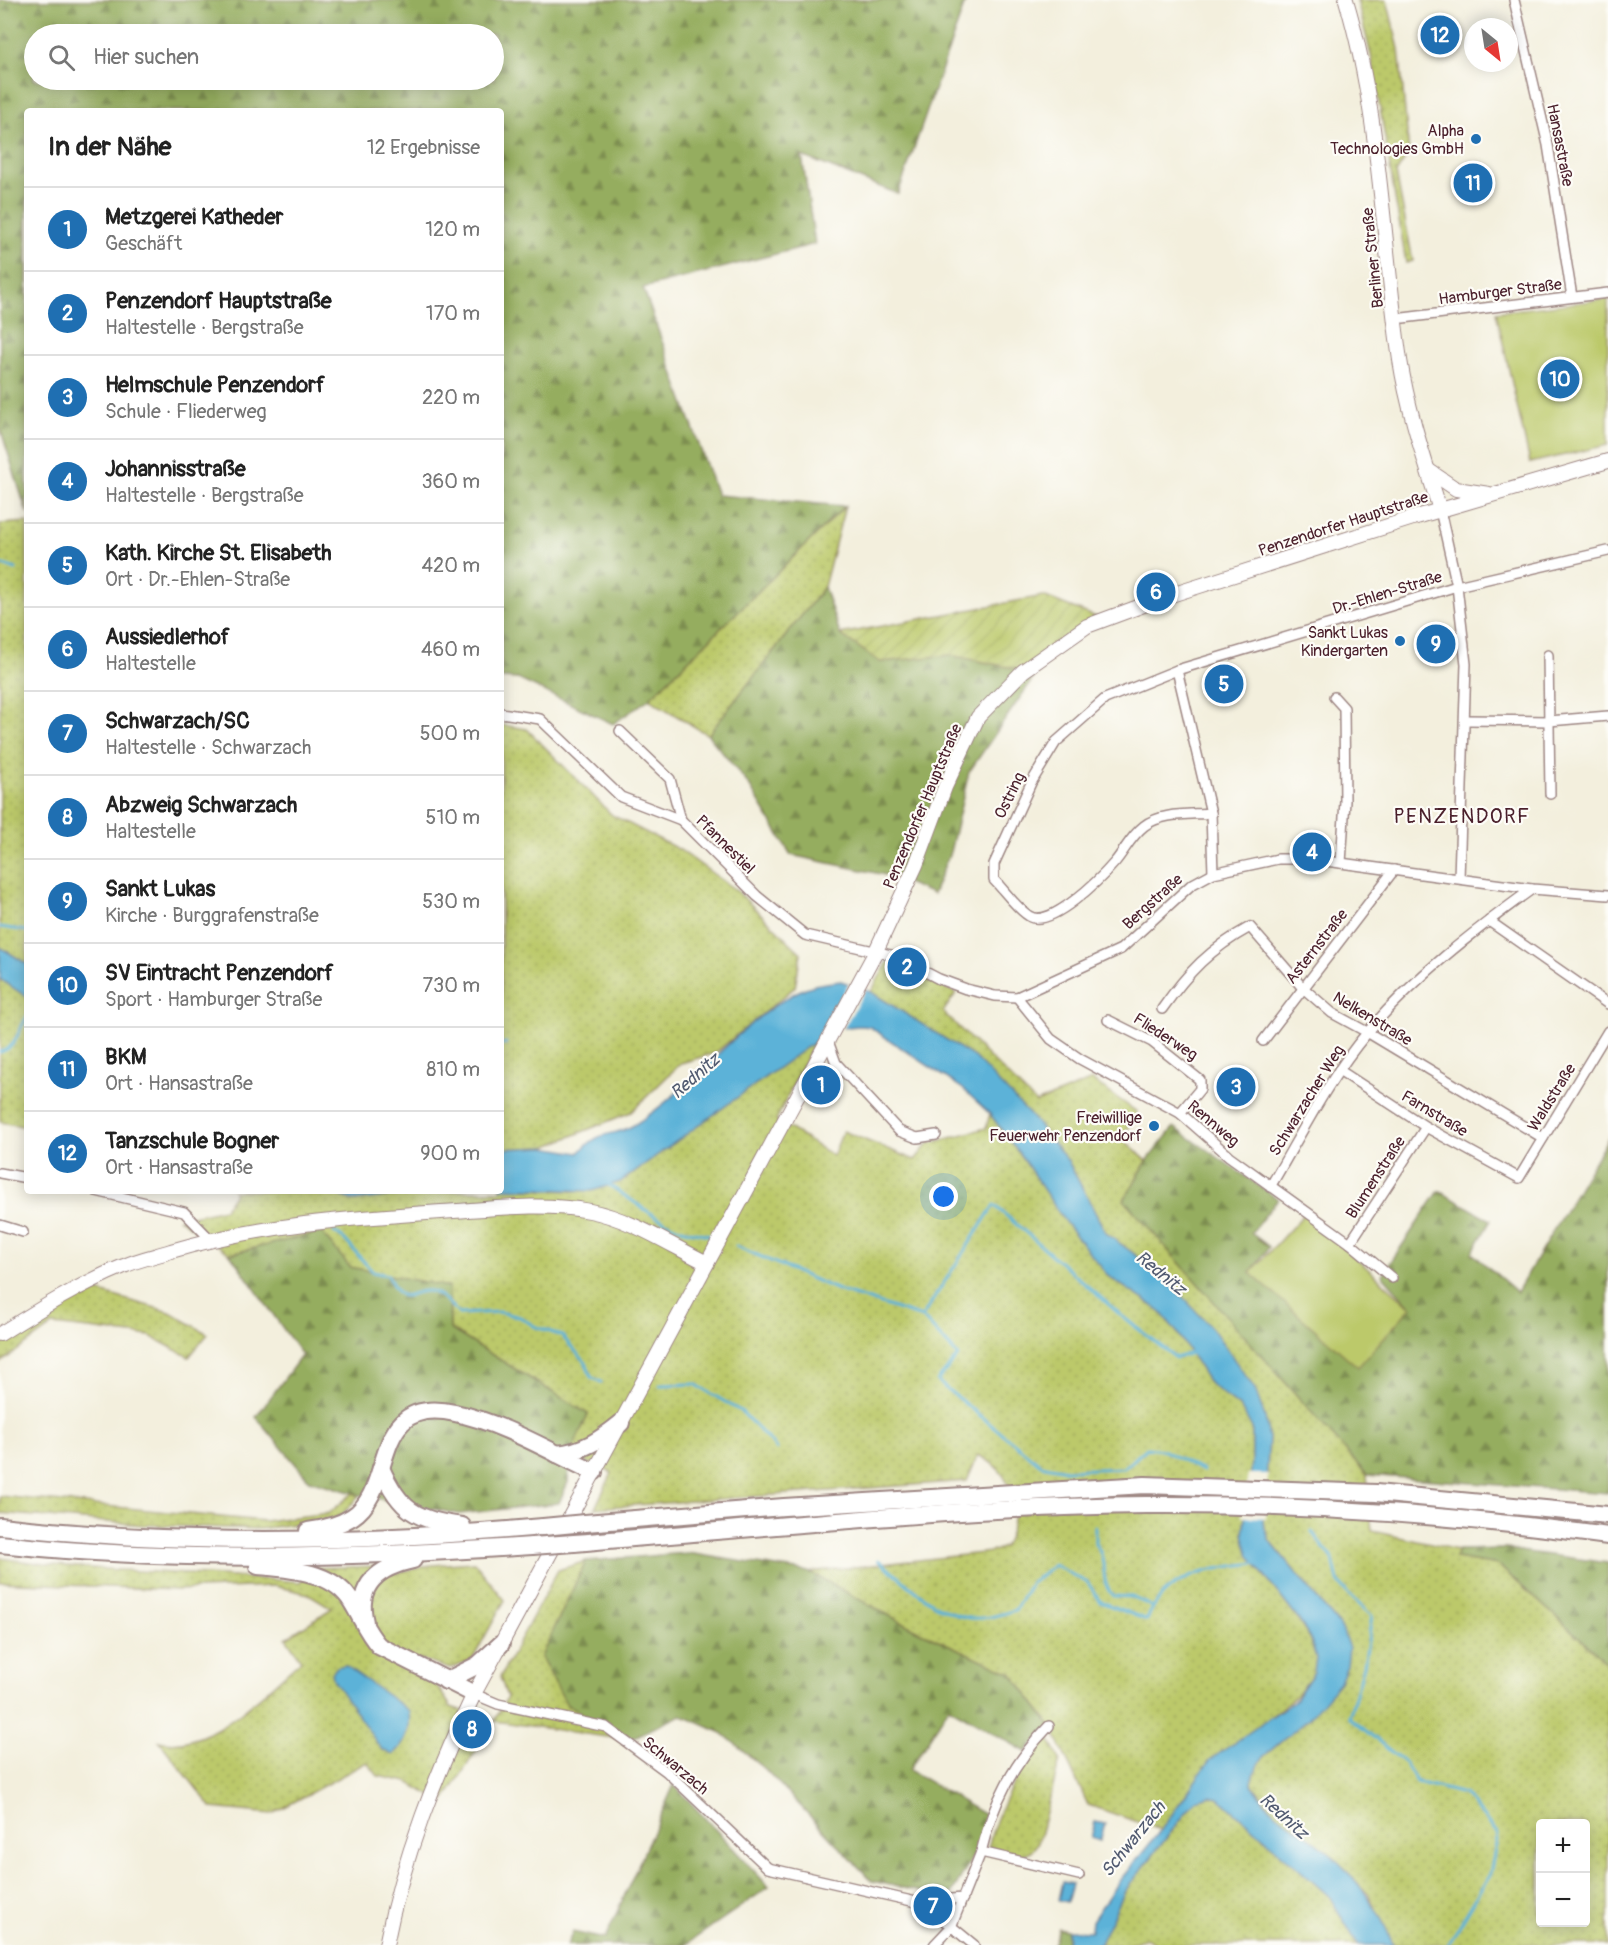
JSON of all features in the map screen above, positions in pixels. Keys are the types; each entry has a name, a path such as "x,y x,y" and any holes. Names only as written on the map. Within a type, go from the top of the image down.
{"highway":[{"path":"233,1540 327,1528 353,1517 372,1495 384,1452 397,1428 417,1414 434,1411 455,1412 484,1422 594,1472"},
{"path":"557,1454 583,1450 621,1423"},
{"path":"381,1468 392,1492 415,1515 449,1524 502,1530"},
{"path":"189,1557 272,1558 452,1552 574,1543 1145,1485 1376,1493 1608,1515"},
{"path":"0,1526 133,1537 233,1540 344,1539 585,1523 970,1503 1377,1511 1608,1536"},
{"path":"0,1544 189,1557 270,1567 321,1577 335,1584 348,1597 367,1631 380,1646 474,1694"},
{"path":"367,1631 363,1602 369,1583 380,1571 397,1564 452,1552"},
{"path":"446,1681 478,1665 501,1644"}],"main road":[{"name":"Berliner Straße","path":"1347,0 1356,31 1376,144 1395,319 1407,397 1440,510"},
{"name":"Penzendorfer Hauptstraße","path":"386,1945 400,1883 422,1814 474,1694 860,982 978,717 1023,671 1087,626 1122,612 1440,510 1608,461"},
{"path":"1428,470 1456,489 1494,495"},
{"path":"0,1334 51,1302 125,1265 255,1230 404,1214 540,1205 593,1212 622,1222 707,1263"}],"street":[{"name":"Hansastraße","path":"1514,0 1548,145 1572,297"},
{"name":"Hamburger Straße","path":"1395,319 1608,293"},
{"path":"1440,510 1457,586 1466,664 1466,720 1459,878"},
{"name":"Dr.-Ehlen-Straße","path":"1177,670 1457,586 1608,551"},
{"path":"1548,655 1550,794"},
{"path":"1177,670 1212,813 1213,873"},
{"name":"Ostring","path":"1177,670 1105,699 1056,742 1020,806 993,864 994,880 1030,917 1040,920 1050,917 1078,897 1100,876 1144,826 1166,817 1212,813"},
{"path":"1334,697 1344,708 1345,801 1341,863"},
{"name":"Pfannestiel","path":"504,713 540,719 621,797 681,820 757,896 805,936 875,952"},
{"path":"1466,720 1549,721 1608,716"},
{"path":"620,731 670,779 681,820"},
{"name":"Bergstraße","path":"1017,997 1122,949 1191,885 1213,873 1278,859 1311,859 1532,889 1608,895"},
{"name":"Asternstraße","path":"1263,1041 1302,987 1394,870"},
{"name":"Schwarzacher Weg","path":"1270,1187 1339,1070 1367,1032 1453,948 1532,889"},
{"path":"1489,921 1608,1004"},
{"name":"Nelkenstraße","path":"1162,1009 1183,979 1221,942 1250,927 1302,987 1332,1013 1543,1138"},
{"path":"875,952 895,956 966,989 1017,997"},
{"name":"Rennweg","path":"1017,997 1051,1039 1080,1059 1180,1113 1229,1156 1350,1243 1392,1278"},
{"name":"Fliederweg","path":"1108,1020 1152,1042 1200,1080 1200,1089 1180,1113"},
{"name":"Waldstraße","path":"1519,1178 1608,1031"},
{"path":"831,1036 836,1063 899,1131 917,1138 936,1135"},
{"name":"Farnstraße","path":"1339,1070 1426,1126 1519,1178"},
{"name":"Blumenstraße","path":"1350,1243 1426,1126"},
{"path":"0,1173 24,1177"},
{"path":"109,1194 184,1212 211,1240"},
{"path":"0,1225 23,1232"},
{"name":"Schwarzach","path":"474,1694 498,1704 606,1727 667,1772 768,1868 916,1902 974,1945"},
{"path":"934,1945 951,1927 981,1852 990,1815 1004,1785 1029,1746 1049,1726"},
{"path":"981,1852 1079,1875"},
{"path":"916,1902 963,1898"}],"green space":[{"path":"0,0 966,0 898,194 802,156 815,244 643,288 717,495 845,506 649,699 613,724 518,679 504,678 504,108 24,108 24,504 0,428"},
{"path":"1357,0 1387,0 1399,49 1409,153 1396,173 1413,261 1406,263 1371,55"},
{"path":"1608,299 1608,445 1530,463 1496,312"},
{"path":"845,506 824,587 708,735 649,699"},
{"path":"24,522 24,962 0,947 0,524"},
{"path":"824,587 840,634 880,662 949,655 1037,673 969,772 950,852 933,894 890,876 791,855 749,785 708,735"},
{"path":"1043,596 1096,617 1050,647 1037,673 950,655 880,662 840,634"},
{"path":"504,725 527,729 612,815 680,850 737,891 801,953 795,987 715,1053 681,1063 631,1112 545,1147 504,1149"},
{"path":"888,961 956,993 943,1012 1036,1103 1092,1080 1137,1112 1122,1138 1147,1161 1125,1200 1367,1475 1372,1531 1458,1550 1456,1558 1498,1565 1608,1663 1608,1945 1393,1945 1369,1895 1329,1853 1277,1816 1252,1784 1253,1775 1263,1757 1309,1718 1342,1629 1270,1541 1263,1523 1269,1438 1145,1262 1106,1233 1068,1161 974,1057 871,992"},
{"path":"0,979 24,995 24,1126 0,1122"},
{"path":"814,1042 776,1120 833,1156 843,1131 915,1160 928,1144 986,1128 990,1114 1109,1277 1158,1309 1177,1332 1210,1384 1241,1408 1252,1427 1252,1463 1243,1534 1249,1556 1310,1638 1316,1658 1314,1672 1300,1692 1199,1778 1161,1830 1088,1805 1051,1726 1011,1673 914,1629 809,1572 991,1552 1004,1547 1013,1521 1012,1495 1000,1472 990,1462 978,1455 967,1481 595,1508 612,1473 570,1455 588,1414 450,1329 449,1287 349,1267 321,1232 230,1254 179,1219 224,1209 234,1194 336,1194 354,1201 407,1194 504,1194 504,1188 574,1191 620,1182"},
{"path":"1174,1127 1278,1199 1251,1233 1269,1247 1250,1273 1411,1307 1382,1275 1439,1191 1491,1220 1472,1253 1517,1292 1608,1138 1608,1493 1367,1475 1124,1200 1147,1161"},
{"path":"1305,1213 1411,1307 1358,1367 1250,1273"},
{"path":"321,1232 350,1267 449,1287 450,1329 588,1414 570,1455 568,1482 559,1503 459,1514 360,1495 309,1480 256,1417 302,1355 230,1254"},
{"path":"93,1290 170,1312 208,1334 189,1357 150,1336 53,1325 0,1363 0,1344 37,1318"},
{"path":"353,1493 360,1495 340,1517 260,1529 143,1525 0,1513 0,1496 264,1521 329,1513"},
{"path":"1506,1549 1608,1563 1608,1663 1498,1565 1455,1558 1458,1550"},
{"path":"687,1553 809,1572 914,1629 1011,1673 1051,1726 1026,1752 949,1707 909,1770 987,1816 976,1851 949,1898 872,1881 765,1769 722,1733 681,1715 628,1740 567,1705 541,1657 586,1561"},
{"path":"0,1558 112,1570 300,1582 312,1568 381,1566 392,1574 432,1565 474,1562 505,1600 472,1660 450,1669 419,1659 451,1707 494,1721 507,1697 500,1677 558,1570 586,1561 541,1658 628,1740 495,1721 443,1803 408,1782 378,1776 367,1762 272,1814 212,1808 159,1741 178,1742 197,1738 236,1717 301,1660 286,1638 332,1608 309,1594 274,1586 177,1590 0,1582"},
{"path":"1046,1733 1060,1760 1038,1843 1033,1849 1021,1855 988,1848 1004,1802"},
{"path":"674,1785 769,1887 685,1945 567,1945 573,1932 605,1939"},
{"path":"1210,1796 1219,1798 1330,1897 1358,1945 1157,1945 1146,1938 1127,1945 1099,1945 1125,1891 1196,1800"},
{"path":"1059,1928 1067,1930 1067,1945 1053,1945"}],"water":[{"path":"0,947 24,962 24,995 0,979"},
{"name":"Rednitz","path":"841,981 871,992 974,1057 1029,1114 1068,1161 1106,1233 1145,1262 1179,1293 1212,1328 1255,1389 1265,1417 1269,1438 1263,1523 1270,1541 1342,1629 1349,1648 1347,1666 1340,1682 1309,1718 1263,1757 1253,1775 1252,1784 1279,1816 1319,1845 1350,1874 1375,1907 1393,1945 1358,1945 1330,1897 1219,1798 1210,1796 1196,1800 1125,1891 1099,1945 1068,1945 1067,1930 1091,1931 1092,1921 1116,1885 1161,1830 1210,1760 1295,1700 1314,1672 1316,1658 1310,1637 1249,1556 1243,1534 1252,1463 1252,1428 1241,1408 1210,1384 1177,1332 1158,1309 1109,1277 1065,1222 990,1114 962,1088 870,1027 847,1027 814,1042 620,1182 592,1191 504,1188 504,1149 545,1147 579,1153 600,1136 619,1132 634,1125 676,1093 754,1022 797,992 819,984"},
{"path":"336,1194 407,1194 354,1201"},
{"path":"345,1665 409,1711 407,1735 393,1755 382,1750 334,1681 332,1673 337,1667"},
{"path":"1095,1822 1105,1824 1100,1841 1091,1838"},
{"path":"1062,1882 1072,1884 1067,1902 1058,1900"}],"pier":[{"path":"850,981 867,987 842,1031 813,1046"},
{"path":"1248,1474 1268,1474 1266,1518 1242,1517"}],"waterway":[{"path":"0,564 16,569"},
{"path":"0,927 24,931"},
{"path":"0,1052 6,1050 14,1042 24,1022"},
{"path":"609,1185 672,1225 718,1238"},
{"path":"922,1317 994,1205 1123,1317 1176,1358 1191,1353"},
{"path":"334,1232 345,1240 373,1272 388,1275 393,1286 402,1295 429,1291 442,1297 459,1314 500,1312 520,1317 534,1326 562,1336 586,1363 591,1377 601,1382"},
{"path":"736,1246 838,1290 922,1317 958,1356 937,1381 1041,1465 1066,1470 1124,1468 1147,1448 1163,1450 1203,1471"},
{"path":"660,1385 695,1384 742,1412 777,1449"},
{"path":"1095,1526 1095,1544 1102,1556 1108,1590 1113,1596 1132,1597 1151,1606"},
{"path":"1312,1532 1333,1560 1338,1581 1348,1594 1372,1616 1364,1666 1349,1717 1405,1763 1417,1782 1464,1794 1498,1834 1490,1874 1448,1945"},
{"path":"878,1560 930,1601 964,1617 984,1618 1015,1610 1031,1583 1054,1565 1088,1583 1101,1602 1147,1620 1155,1604 1165,1592 1178,1583 1208,1571 1257,1563"}],"place":[{"name":"Tanzschule Bogner","path":"1440,35"},
{"name":"Alpha Technologies GmbH","path":"1476,139"},
{"name":"BKM","path":"1473,183"},
{"name":"SV Eintracht Penzendorf","path":"1560,379"},
{"name":"Aussiedlerhof","path":"1156,592"},
{"name":"Sankt Lukas Kindergarten","path":"1400,641"},
{"name":"Sankt Lukas","path":"1436,644"},
{"name":"Kath. Kirche St. Elisabeth","path":"1224,684"},
{"name":"Johannisstraße","path":"1312,852"},
{"name":"Penzendorf Hauptstraße","path":"907,967"},
{"name":"Metzgerei Katheder","path":"821,1085"},
{"name":"Helmschule Penzendorf","path":"1236,1087"},
{"name":"Freiwillige Feuerwehr Penzendorf","path":"1154,1126"},
{"name":"Abzweig Schwarzach","path":"472,1729"},
{"name":"Schwarzach/SC","path":"933,1906"}],"district":[{"name":"PENZENDORF","path":"1462,816"}]}
